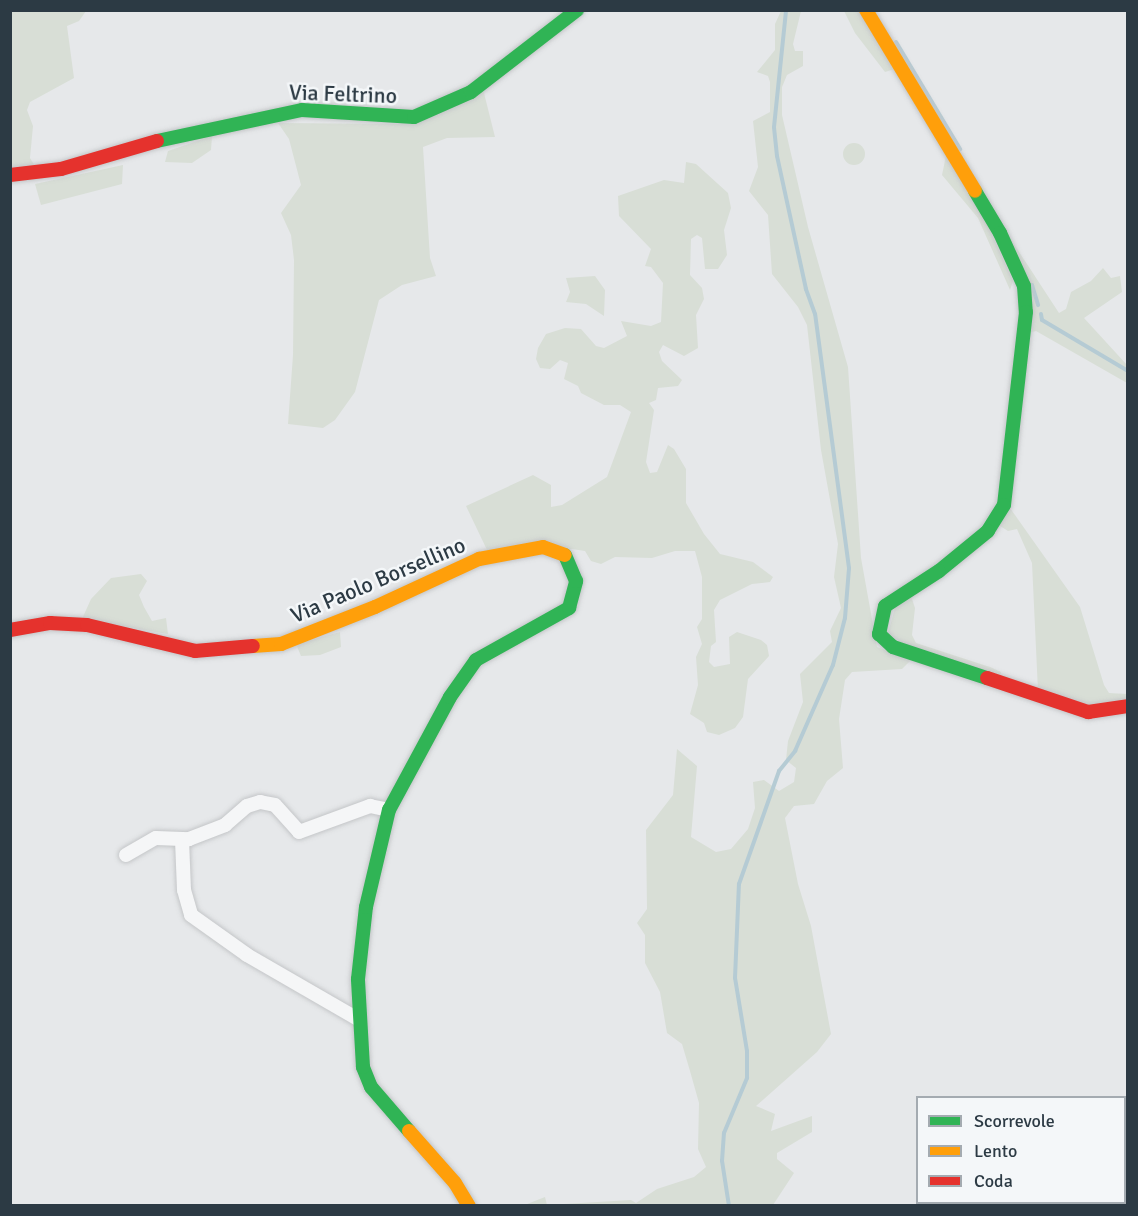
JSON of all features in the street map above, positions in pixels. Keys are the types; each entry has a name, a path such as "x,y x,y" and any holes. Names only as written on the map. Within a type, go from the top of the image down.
{"street":[{"name":"Via Feltrino","path":"10,175 61,170 183,133 265,115 302,110 414,117 471,92 577,10"},
{"path":"866,10 1000,233 1024,286 1026,312 1004,505 988,531 939,572 885,606 879,634 893,647 1088,712 1128,706"},
{"name":"Via Paolo Borsellino","path":"10,630 50,623 87,625 195,651 281,644 375,607 479,559 543,547 564,554 576,572 569,608 550,622 508,639 476,660 450,697 389,810 366,907 358,979 358,1019 363,1067 371,1086 455,1183 469,1206"},
{"path":"126,855 156,838 182,840 225,825 247,806 260,802 275,805 299,832 370,806 389,810"},
{"path":"182,840 184,890 191,915 247,955 358,1019"}],"shaded area":[{"path":"11,11 86,11 79,21 67,26 74,78 30,102 27,110 33,126 30,158 37,169 11,173"},
{"path":"781,11 801,11 793,44 795,51 803,51 803,66 787,75 782,87 782,115 808,227 848,367 861,558 877,647 911,660 902,669 852,672 845,680 839,719 843,768 827,781 814,804 794,806 785,818 798,884 811,926 831,1034 817,1052 756,1106 775,1114 771,1131 812,1116 812,1132 777,1153 777,1159 794,1173 773,1205 522,1206 545,1197 547,1205 631,1200 636,1203 657,1189 694,1177 706,1167 698,1149 699,1103 690,1071 682,1044 667,1033 660,992 645,963 645,935 637,923 647,909 646,830 673,795 677,749 697,766 691,837 716,852 731,849 748,829 755,808 753,782 764,780 779,791 794,782 796,768 786,760 788,741 803,702 800,674 832,642 830,631 841,608 834,577 838,544 821,450 807,325 798,307 772,274 768,215 749,191 758,167 753,121 770,112 770,82 768,76 757,72 775,50 775,24"},
{"path":"844,11 863,11 898,68 885,72 855,33"},
{"path":"483,89 495,137 447,138 423,147 430,258 436,276 402,285 379,300 355,392 335,420 323,428 288,424 293,355 294,260 291,235 281,213 301,185 289,139 278,123 399,124"},
{"path":"212,136 211,150 192,163 165,162 168,151"},
{"path":"854,143 862,146 865,154 862,162 854,165 846,162 843,154 846,146"},
{"path":"947,151 984,217 1013,281 1010,290 978,218 942,175"},
{"path":"686,162 696,164 728,193 731,208 724,230 727,255 718,269 705,269 702,238 697,235 691,239 690,275 702,288 704,299 696,315 698,348 684,356 663,345 659,352 662,361 682,380 678,386 658,388 656,400 649,403 654,410 646,462 650,473 657,472 668,445 674,449 686,469 686,503 704,534 720,554 753,562 773,577 770,582 752,584 720,600 714,610 716,642 711,646 709,662 714,667 730,664 729,637 737,632 761,640 767,645 769,656 748,679 743,717 735,728 719,735 707,732 704,723 690,714 698,685 696,657 702,644 697,627 702,619 702,577 695,551 675,551 652,558 615,557 601,564 591,561 585,551 572,549 488,552 466,506 533,475 551,485 551,507 562,505 607,477 631,412 620,405 604,405 581,393 578,386 564,379 568,363 560,360 550,369 540,368 536,359 538,348 546,334 565,328 581,329 596,346 604,348 627,336 621,321 651,326 661,322 663,283 651,267 645,266 651,249 619,216 618,196 664,180 684,183"},
{"path":"123,165 122,184 41,205 35,184"},
{"path":"1006,232 1059,313 1066,309 1071,292 1091,281 1103,268 1111,278 1120,276 1122,292 1084,318 1127,365 1127,383 1036,331 1027,333"},
{"path":"595,276 605,290 604,316 586,304 566,302 570,292 566,278"},
{"path":"1010,508 1080,607 1104,685 1109,693 1127,694 1127,703 1087,706 1038,691 1032,563 1017,529 1008,531 997,524"},
{"path":"141,574 147,581 139,595 144,607 152,621 166,618 168,634 82,619 91,599 111,578"},
{"path":"911,596 915,608 912,635 916,643 990,667 1001,672 1000,678 907,647 888,633 895,608"},
{"path":"340,632 341,647 320,655 301,656 296,644"}],"waterway":[{"path":"729,1206 722,1161 724,1133 747,1078 747,1051 735,978 739,884 779,771 795,751 833,665 845,618 849,568 815,314 806,289 777,156 774,127 786,10"},
{"path":"896,42 960,149"},
{"path":"1032,285 1038,305"},
{"path":"1041,314 1042,320 1128,371"}],"traffic: fast":[{"path":"157,141 302,110 414,117 471,92 577,10"},
{"path":"975,191 1000,233 1024,286 1026,312 1004,505 988,531 939,571 885,606 879,634 893,647 987,678"},
{"path":"409,1131 371,1087 363,1067 358,979 366,907 389,810 450,697 476,660 569,608 576,581 565,555"}],"traffic: slow":[{"path":"866,10 975,191"},
{"path":"253,646 281,644 375,607 479,559 543,547 565,555"},
{"path":"409,1131 455,1183 469,1206"}],"traffic: jam":[{"path":"10,175 61,169 157,141"},
{"path":"10,630 50,623 87,625 195,651 253,646"},
{"path":"987,678 1088,712 1128,706"}]}
